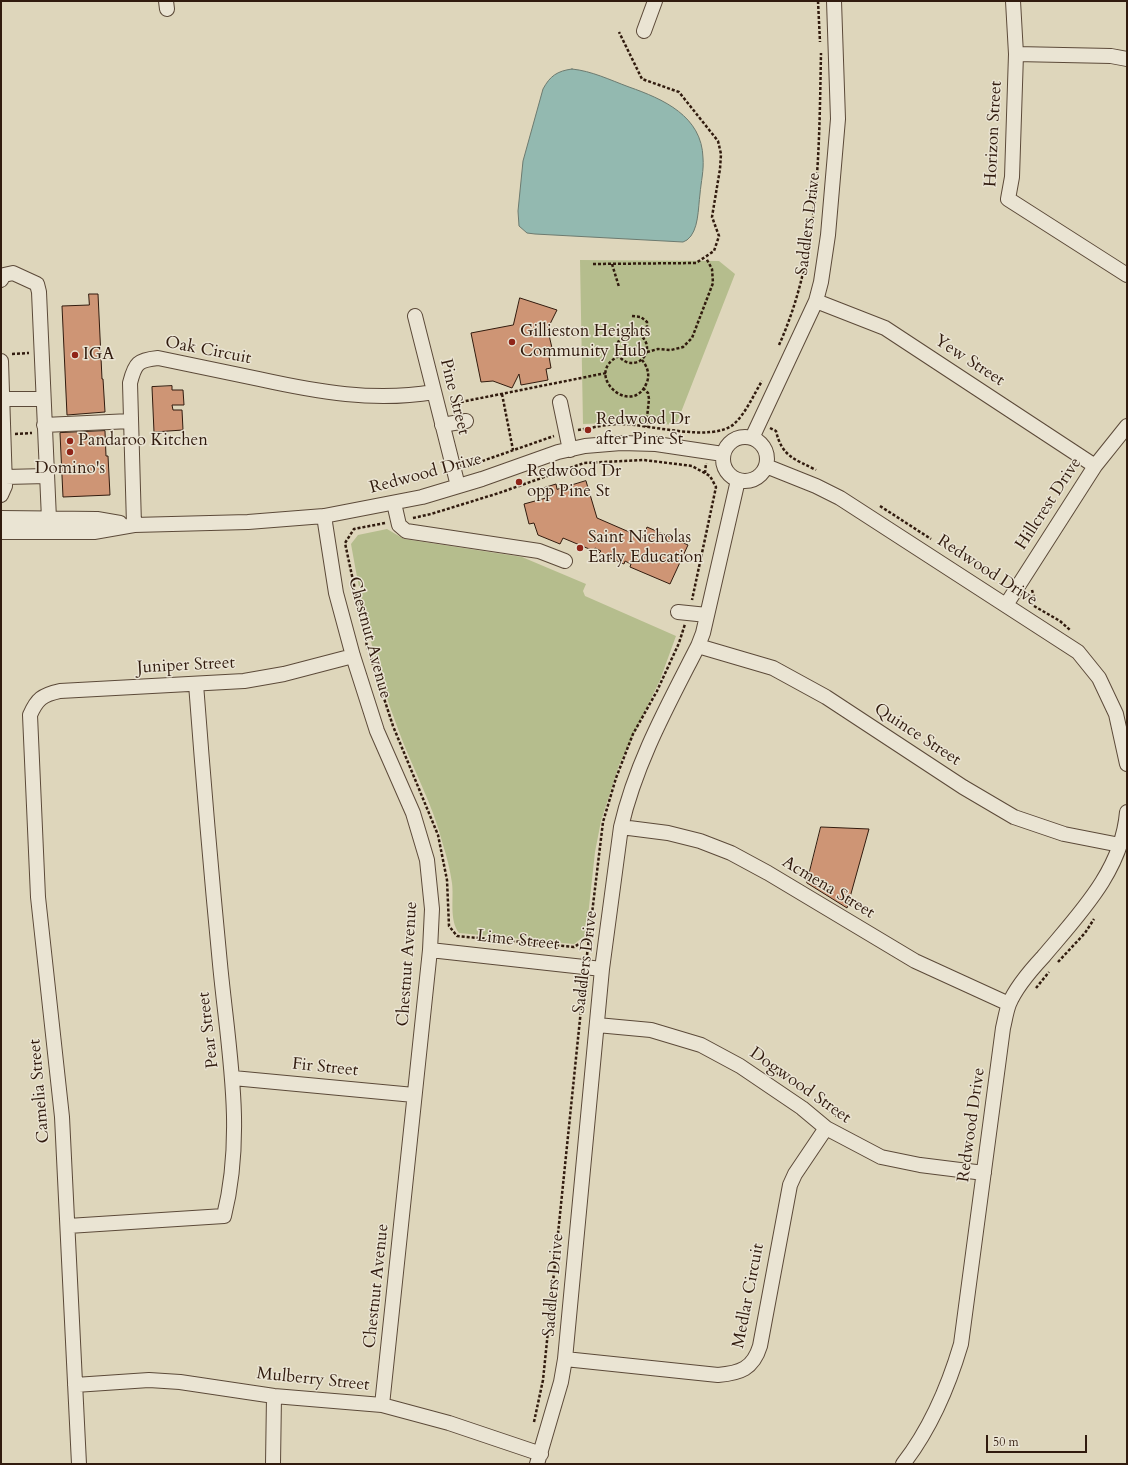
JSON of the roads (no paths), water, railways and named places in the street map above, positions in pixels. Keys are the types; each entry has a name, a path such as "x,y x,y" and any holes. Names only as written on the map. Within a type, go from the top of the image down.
{"street":[{"path":"644,31 655,1"},
{"name":"Saddlers Drive","path":"752,438 816,301 821,282 828,235 838,119 834,1"},
{"name":"Horizon Street","path":"1013,1 1016,54 1012,178 1008,200 1127,276"},
{"path":"1016,54 1111,56 1127,59"},
{"path":"1,280 4,275 12,273 37,284 39,292 49,519"},
{"name":"Yew Street","path":"816,301 885,328 1094,466"},
{"name":"Pine Street","path":"415,316 458,486"},
{"name":"Oak Circuit","path":"134,525 130,383 133,369 143,360 158,358 313,391 342,395 390,397 434,392"},
{"path":"1,361 3,486 47,476"},
{"path":"2,399 43,399"},
{"path":"560,402 570,450"},
{"path":"44,425 131,421"},
{"path":"442,425 466,421"},
{"name":"Hillcrest Drive","path":"1006,605 1094,466 1127,426"},
{"path":"736,438 752,438 757,440 765,449 767,460 766,466 764,471 755,479 749,481 738,480 728,474 725,470 723,465 723,454 728,444 736,438"},
{"name":"Redwood Drive","path":"1,532 94,532 134,525 248,522 324,516 394,503 458,486 585,446 621,443 656,444 723,454"},
{"name":"Redwood Drive","path":"766,466 816,486 840,498 1078,652 1094,673 1116,714 1127,764"},
{"name":"Saddlers Drive","path":"539,1459 565,1359 602,968 621,827 626,806 651,739 698,646 707,615 738,480"},
{"path":"394,503 400,527 406,530 539,551 565,562"},
{"name":"Chestnut Avenue","path":"324,516 336,593 353,656 377,731 413,813 427,860 432,909 430,950 382,1405"},
{"name":"Redwood Drive","path":"1,518 96,519 134,525"},
{"path":"684,612 707,615"},
{"name":"Quince Street","path":"698,646 773,668 826,698 963,787 1014,817 1064,834 1120,846"},
{"name":"Juniper Street","path":"30,715 36,702 46,694 60,691 244,681 284,674 353,656"},
{"name":"Pear Street","path":"68,1226 224,1216 231,1189 234,1145 233,1078 212,882 196,684"},
{"name":"Camelia Street","path":"30,715 38,897 62,1117 79,1464"},
{"name":"Redwood Drive","path":"903,1464 919,1443 932,1421 946,1389 959,1350 966,1315 1003,1028 1009,1004 1025,978 1085,907 1104,881 1120,846 1127,812"},
{"name":"Acmena Street","path":"621,827 668,833 694,839 731,853 768,873 914,961 1009,1004"},
{"name":"Lime Street","path":"430,950 602,968"},
{"name":"Dogwood Street","path":"597,1025 651,1030 701,1045 740,1066 802,1108 826,1128 881,1157 920,1165 984,1173"},
{"name":"Fir Street","path":"233,1078 414,1095"},
{"name":"Medlar Circuit","path":"565,1359 718,1375 738,1372 753,1362 760,1346 790,1185 802,1163 826,1128"},
{"name":"Mulberry Street","path":"75,1385 157,1381 180,1382 274,1396 382,1405 449,1423 539,1459"},
{"path":"273,1464 274,1396"}],"water":[{"path":"572,69 601,76 655,97 678,111 688,120 696,131 701,143 703,172 696,225 691,236 687,240 683,242 535,234 527,233 519,226 518,211 523,161 543,89 551,77 562,71"}],"place":[{"name":"Gillieston Heights Community Hub","path":"512,342"},
{"name":"IGA","path":"75,355"},
{"name":"Redwood Dr after Pine St","path":"588,430"},
{"name":"Pandaroo Kitchen","path":"70,441"},
{"name":"Domino's","path":"70,452"},
{"name":"Redwood Dr opp Pine St","path":"519,482"},
{"name":"Saint Nicholas Early Education","path":"580,548"}]}
